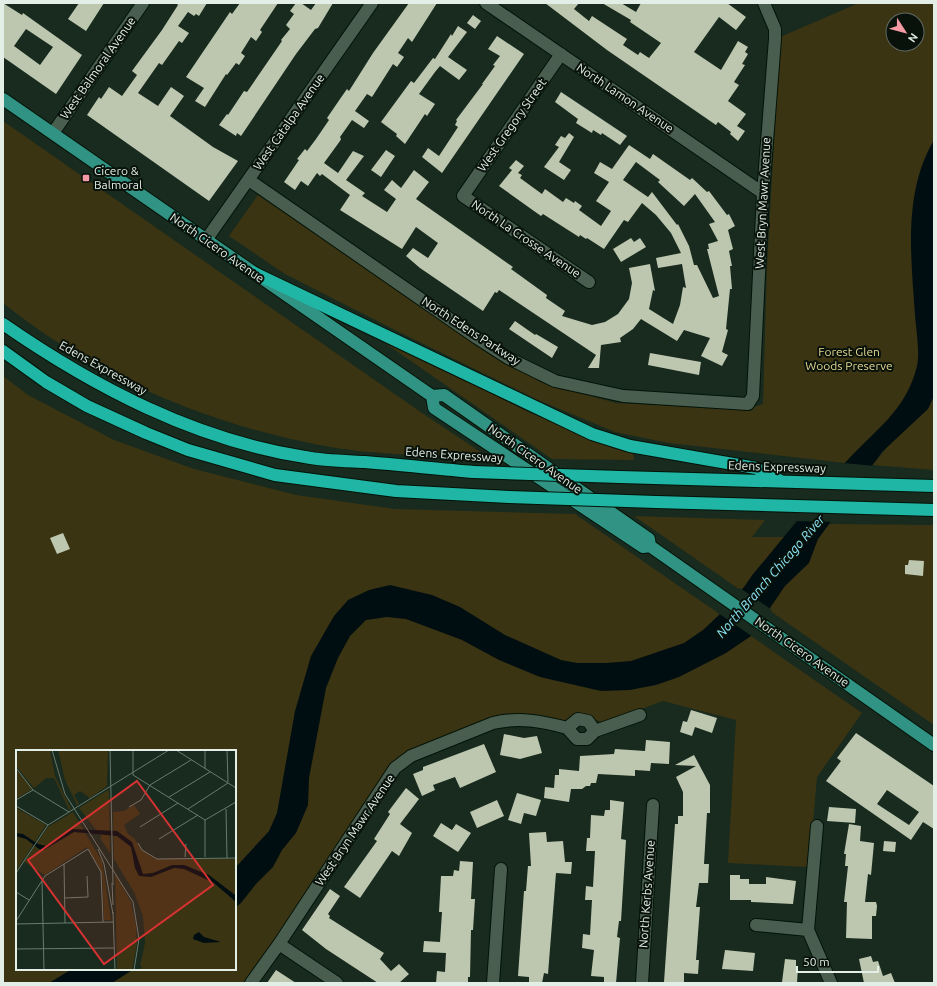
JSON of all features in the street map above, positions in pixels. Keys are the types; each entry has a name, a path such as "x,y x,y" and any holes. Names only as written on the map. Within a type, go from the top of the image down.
{"highway":[{"path":"252,272 592,434 630,446 756,468 781,481"},
{"name":"Edens Expressway","path":"3,324 131,402 178,421 243,444 305,458 474,472 934,486"},
{"path":"3,351 46,382 87,406 113,418 188,450 275,475 396,491 509,497 934,510"}],"main road":[{"name":"North Cicero Avenue","path":"3,99 432,396 434,408 643,547 650,546 934,745"}],"street":[{"name":"West Balmoral Avenue","path":"52,133 143,3"},
{"name":"West Catalpa Avenue","path":"206,240 372,3"},
{"name":"North Lamon Avenue","path":"486,3 763,193"},
{"name":"West Bryn Mawr Avenue","path":"748,404 753,396 763,193 775,29 764,3"},
{"name":"West Gregory Street","path":"463,196 561,54"},
{"name":"North Edens Parkway","path":"249,180 477,338 508,358 555,381 623,396 748,404"},
{"name":"North La Crosse Avenue","path":"463,196 589,282"},
{"name":"West Bryn Mawr Avenue","path":"251,983 279,944 395,768 411,756 493,723 506,720 532,720 568,728 574,737 580,740 587,739 595,731 640,715"},
{"path":"568,728 581,719 588,721 595,731"},
{"name":"North Kerbs Avenue","path":"642,983 653,805"},
{"path":"817,826 808,930 831,983"},
{"path":"493,983 501,869"},
{"path":"756,925 808,930"},
{"path":"279,944 337,983"}],"green space":[{"name":"Forest Glen Woods Preserve","path":"859,3 934,3 934,470 873,465 887,447 862,446 845,463 669,443 615,432 538,400 395,330 285,274 229,236 258,195 488,351 540,382 616,403 748,409 763,404 767,266 780,37"},
{"path":"3,121 422,413 488,457 382,453 340,449 276,436 193,410 152,393 75,353 38,329 3,303"},
{"path":"372,334 526,411 614,448 633,453 634,460 552,459"},
{"path":"3,376 28,395 114,440 194,469 296,495 395,509 575,514 862,713 817,777 809,867 728,863 736,720 663,701 603,723 584,714 576,715 563,721 521,714 495,717 400,757 247,983 3,983"},
{"path":"634,516 765,520 752,537 819,537 829,524 934,525 934,725"}],"water":[{"name":"North Branch Chicago River","path":"934,140 934,396 928,409 882,452 818,539 809,563 785,586 751,636 726,653 679,677 656,685 630,690 601,691 540,677 499,660 462,640 406,619 387,617 366,620 350,636 338,658 326,688 309,778 308,805 296,833 282,850 273,867 236,907 236,867 269,831 277,813 295,711 311,656 334,616 348,600 369,590 390,585 432,595 460,607 505,635 561,660 577,663 631,661 684,643 703,630 720,614 744,587 753,574 844,464 897,409 912,382 918,361 918,341 913,293 911,225 917,181 924,160"},
{"path":"70,970 132,970 112,983 49,983"}],"pier":[{"path":"843,463 875,466 833,522 794,521"},
{"path":"740,588 772,610 753,637 718,613"}],"building":[{"path":"3,3 22,15 23,13 82,55 56,94 3,57","holes":["26,29 53,47 40,65 14,46"]},
{"path":"79,3 104,3 86,31 68,19"},
{"path":"176,3 207,3 199,16 196,14 194,16 188,12 178,26 189,33 182,43 179,41 162,65 159,63 138,93 158,106 171,87 184,96 170,116 213,147 238,161 209,201 87,115 99,97 101,99 109,87 122,96 137,75 132,71 162,30 178,5"},
{"path":"240,3 278,3 260,30 262,32 256,41 251,37 241,53 245,56 239,65 236,63 227,75 226,74 205,107 195,101 204,88 186,77 230,12 232,14"},
{"path":"296,3 301,3 311,10 316,3 333,3 318,28 315,29 296,54 241,136 237,133 236,136 219,125 227,114 228,115 244,91 247,92 282,41 281,40 290,29 286,25 294,14 290,11"},
{"path":"409,3 437,3 412,42 408,38 398,53 404,57 397,67 393,64 372,97 367,94 355,111 369,121 364,128 352,120 340,137 340,141 324,163 338,173 353,151 364,156 346,180 365,193 362,196 387,212 396,199 384,190 392,180 401,188 414,170 429,182 416,199 513,267 511,269 547,295 546,298 565,311 562,316 592,325 605,322 618,314 629,299 632,283 629,268 650,264 655,291 653,290 649,309 673,324 680,305 683,287 686,288 682,264 658,268 656,258 681,253 671,233 656,215 642,203 628,222 624,220 604,249 587,238 586,239 580,235 579,237 543,214 541,216 499,186 512,170 509,168 516,160 524,166 518,173 522,175 520,178 542,194 545,189 563,202 566,198 574,203 575,201 582,206 579,210 601,226 611,211 596,201 609,182 594,173 600,162 612,169 629,145 650,159 653,154 690,180 692,178 707,192 709,191 727,215 729,214 735,226 728,230 733,249 729,251 732,266 730,266 732,289 730,289 726,329 728,330 722,352 728,355 722,366 701,356 710,338 684,330 677,341 641,319 633,329 620,338 621,342 601,345 599,368 588,368 596,355 499,290 497,293 495,292 483,311 420,268 406,256 413,248 428,258 438,243 416,227 402,249 340,210 350,195 322,174 320,176 317,173 308,186 301,181 295,190 284,182 299,160 297,159 305,149 307,151 316,139 329,120 327,118 347,89 349,91 373,53","holes":["636,162 660,180 658,182 684,206 695,194 715,222 709,224 718,241 708,244 709,249 707,249 719,296 713,298 697,265 694,265 689,246 678,224 677,225 652,192 648,197 623,180"]},
{"path":"545,3 579,3 574,9 589,21 592,16 627,39 623,45 638,55 640,52 649,58 661,43 630,22 631,20 602,3 621,3 636,12 641,3 727,3 746,17 736,30 719,17 694,52 721,70 738,41 748,47 745,52 748,54 742,64 745,65 734,82 739,85 728,101 746,114 737,126 745,131 738,141 730,134 731,132 718,122 716,125 607,50"},
{"path":"473,15 481,21 475,29 467,23"},
{"path":"458,26 467,32 448,57 467,70 459,80 440,66 419,94 435,104 427,116 425,114 405,144 396,136 397,134 381,122 411,81 414,83 433,58 435,59"},
{"path":"497,36 524,54 442,173 422,157 428,148 439,156 458,127 455,125 456,120 483,84 495,66 493,65 500,56 488,49"},
{"path":"561,92 627,136 620,145 602,133 601,135 593,130 592,133 576,123 578,119 555,102"},
{"path":"569,133 574,137 559,162 571,170 564,180 544,167 559,147 555,145 561,136 565,138"},
{"path":"386,150 395,156 381,177 371,170"},
{"path":"631,238 634,242 640,238 646,247 621,262 613,249"},
{"path":"515,321 535,335 536,334 558,347 552,358 509,329"},
{"path":"650,353 701,362 699,375 648,365"},
{"path":"63,533 70,549 57,554 50,538"},
{"path":"909,560 924,561 923,576 905,574 905,565 908,565"},
{"path":"691,710 717,718 712,733 695,727 692,736 680,732 683,721 687,722"},
{"path":"856,733 934,786 934,829 923,822 911,840 826,781 841,761 837,758","holes":["887,790 919,812 909,825 877,804"]},
{"path":"504,734 524,738 537,736 542,753 520,759 500,755"},
{"path":"646,740 670,742 669,764 651,763 650,771 635,770 635,776 598,774 596,783 591,783 590,786 586,786 582,789 571,789 569,802 544,798 545,787 554,788 555,775 559,775 559,769 579,771 580,756 614,754 615,749 645,751"},
{"path":"484,744 496,772 460,788 455,777 433,785 435,790 422,796 413,774 423,770 423,767"},
{"path":"694,755 710,785 710,813 707,813 704,864 709,864 708,883 699,883 696,907 700,907 696,960 699,960 698,974 684,973 684,983 664,982 675,824 678,824 678,816 683,816 683,792 676,777 696,766 675,765"},
{"path":"406,788 419,799 400,824 412,833 399,856 392,851 360,898 344,887 377,841 374,839 390,814 388,812"},
{"path":"517,793 541,800 536,816 524,813 521,824 508,820"},
{"path":"497,800 504,816 477,828 470,812"},
{"path":"610,800 624,802 621,839 626,840 621,921 619,921 617,937 620,938 616,983 604,983 604,977 591,976 594,950 582,948 583,934 590,935 592,900 585,900 586,886 593,887 595,851 586,851 587,838 590,838 591,815 604,816 605,810 610,810"},
{"path":"829,807 856,809 855,823 827,821"},
{"path":"441,823 452,830 456,824 471,833 458,852 433,836"},
{"path":"849,824 861,826 860,841 874,843 871,875 868,874 865,902 876,902 877,906 876,916 872,916 872,939 846,938 847,902 844,902 848,866 845,866 846,854 844,854"},
{"path":"546,832 547,842 563,841 565,862 572,862 571,874 556,873 548,974 544,973 542,983 529,983 529,977 518,976 524,891 526,891 528,866 531,866 529,833"},
{"path":"884,841 896,842 895,852 883,851"},
{"path":"460,861 473,862 471,899 475,899 473,930 471,930 470,977 468,977 468,983 436,983 437,971 445,972 446,953 423,952 424,941 440,942 442,912 439,912 441,876 453,876 454,870 459,871"},
{"path":"730,875 740,875 740,879 749,879 749,884 766,884 766,877 796,881 793,904 751,902 751,900 730,900"},
{"path":"330,889 340,896 328,914 330,916 329,918 384,953 380,959 391,971 399,964 409,974 399,983 378,983 326,949 302,930"},
{"path":"725,950 755,953 753,971 722,969"},
{"path":"871,956 873,962 878,961 883,976 891,973 895,983 864,983 859,959"},
{"path":"785,959 796,960 796,967 798,967 797,983 782,982"},
{"path":"276,970 296,983 267,983"}],"place":[{"name":"Cicero & Balmoral","path":"86,178"}]}
